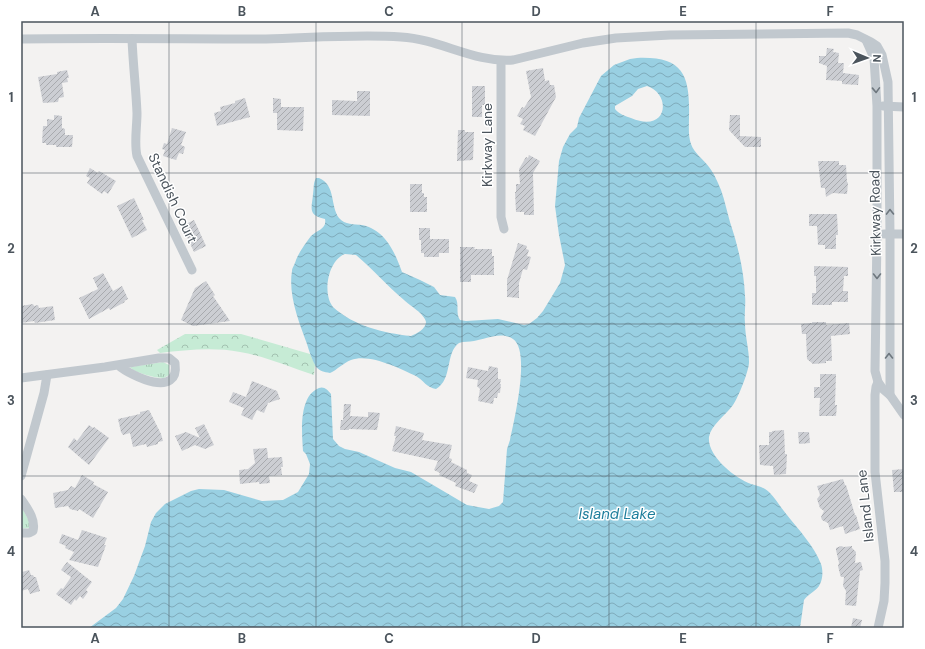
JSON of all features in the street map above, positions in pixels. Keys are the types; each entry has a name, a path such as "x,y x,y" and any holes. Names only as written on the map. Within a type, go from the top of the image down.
{"street":[{"name":"Kirkway Road","path":"21,39 403,37 426,41 483,58 501,61 513,60 583,43 616,38 644,36 836,33 857,35 877,46 882,55 888,82 890,395"},
{"name":"Standish Court","path":"132,39 137,112 136,151 192,270"},
{"name":"Kirkway Road","path":"866,39 874,58 877,106 875,371 878,382"},
{"name":"Kirkway Lane","path":"501,61 501,217 504,229"},
{"path":"877,106 904,107"},
{"path":"877,234 904,234"},
{"path":"21,378 137,360 169,358 175,363 176,368 174,377 170,381 162,383 154,382 125,371 118,364"},
{"path":"21,476 44,393 47,375"},
{"path":"878,382 890,395 904,416"},
{"name":"Island Lane","path":"878,382 875,395 875,472 885,561 884,601 878,628"},
{"path":"21,499 33,520 34,526 30,533 21,533"}],"green space":[{"path":"185,334 241,334 310,354 315,365 314,375 268,359 230,350 210,349 160,353 157,350"},
{"path":"163,362 169,365 169,375 164,378 146,375 130,367"},
{"path":"21,505 29,521 29,528 21,529"}],"water":[{"name":"Island Lake","path":"653,58 674,65 681,71 688,90 689,134 691,144 694,150 713,172 724,198 742,268 745,299 745,328 749,366 738,397 710,433 710,444 712,452 717,459 730,472 737,477 769,492 806,538 818,557 822,569 822,579 817,588 804,600 800,628 89,628 116,608 123,599 134,576 145,546 151,522 156,513 165,504 191,491 199,489 224,490 262,501 283,500 298,492 309,474 310,464 306,454 303,451 302,426 304,407 312,392 319,388 324,388 331,394 333,439 339,446 359,452 395,468 411,472 467,505 489,509 499,506 503,502 507,449 520,387 521,371 521,357 518,346 513,339 504,336 494,336 459,343 452,353 445,379 436,389 428,386 416,376 384,362 366,358 351,360 330,373 322,371 316,367 295,308 291,280 292,269 297,257 311,236 323,227 325,222 325,219 315,215 312,210 314,182 316,178 319,178 328,186 334,208 341,220 347,223 362,225 370,228 383,237 393,250 402,272 434,287 440,295 455,297 460,320 498,319 524,325 529,324 543,311 560,283 565,265 555,206 559,161 563,147 570,134 577,127 579,118 601,76 614,65 630,59","holes":["647,86 655,90 663,104 659,117 653,121 643,122 624,116 615,109 615,106 632,96 638,89","345,254 356,255 398,295 420,313 426,322 423,329 411,336 380,331 369,328 350,319 333,307 328,294 328,278 334,263 339,257"]}],"building":[{"path":"827,48 834,49 833,52 839,53 838,63 844,63 843,73 859,75 858,85 842,84 842,81 826,80 827,66 819,63 819,56 826,56"},
{"path":"543,68 545,81 549,80 550,85 554,85 556,97 535,136 523,130 525,126 520,124 523,119 517,116 522,107 524,108 531,97 526,71"},
{"path":"67,70 69,78 67,78 68,82 62,83 64,97 59,98 58,102 43,103 38,77 57,74 57,72"},
{"path":"472,86 485,86 485,105 482,105 482,117 472,117"},
{"path":"357,91 370,91 370,116 332,115 332,100 357,101"},
{"path":"245,98 250,117 217,126 214,113 221,111 220,107 235,103 235,101"},
{"path":"273,98 281,99 281,107 304,107 303,131 277,130 277,113 273,113"},
{"path":"54,115 62,116 62,128 65,129 65,135 73,135 72,147 56,147 56,145 46,145 46,143 42,143 43,126 47,126 47,119 54,120"},
{"path":"730,115 740,115 740,136 761,137 761,147 745,147 729,130"},
{"path":"172,128 186,132 181,145 185,147 183,154 179,153 176,160 163,156 165,150 162,149 164,143 167,144"},
{"path":"458,130 474,132 473,160 457,161"},
{"path":"529,155 540,161 533,173 534,215 524,215 524,212 516,212 515,192 516,184 520,184 519,169 526,157 528,158"},
{"path":"818,161 839,161 839,165 846,165 848,183 847,194 833,193 826,197 825,188 821,188"},
{"path":"90,168 98,173 99,171 116,181 108,194 104,191 102,194 87,183 90,178 86,176"},
{"path":"410,184 422,184 422,193 424,193 424,197 427,197 427,212 410,212"},
{"path":"134,198 147,230 132,238 117,206"},
{"path":"809,214 837,214 838,235 836,235 836,249 825,249 825,245 818,245 817,226 809,226"},
{"path":"194,220 206,246 194,252 182,226"},
{"path":"419,228 430,228 430,239 449,239 449,253 439,253 439,257 424,257 424,253 421,253"},
{"path":"518,243 527,246 526,249 529,250 527,256 531,257 527,270 523,269 519,283 519,298 507,297 507,280"},
{"path":"460,247 492,249 492,256 494,256 494,275 471,275 471,282 460,282"},
{"path":"814,266 848,267 848,276 844,276 843,291 848,291 848,302 832,302 832,305 812,305 812,293 816,293 816,276 814,276"},
{"path":"103,273 113,291 122,286 128,299 110,310 109,308 89,319 79,298 98,289 93,278"},
{"path":"206,281 215,295 213,296 230,321 193,326 181,320 195,288"},
{"path":"33,304 34,306 38,305 39,308 53,306 55,320 35,323 34,321 21,323 21,306"},
{"path":"826,322 826,325 849,323 850,334 831,336 832,361 813,364 807,359 806,334 802,334 801,324"},
{"path":"489,366 498,368 498,379 501,379 500,393 498,393 497,398 494,398 493,404 478,401 480,389 477,386 478,380 466,378 468,367 488,371"},
{"path":"820,374 836,374 836,416 819,416 820,398 814,398 814,387 820,387"},
{"path":"252,381 277,391 280,399 268,403 264,413 257,410 252,420 241,415 244,408 229,402 233,392 246,397"},
{"path":"344,404 351,404 350,416 368,417 368,412 380,413 377,430 340,430 341,420 343,420"},
{"path":"149,410 163,441 147,447 146,444 133,447 130,433 123,435 118,419 140,414 140,412"},
{"path":"204,424 214,445 205,449 195,445 182,451 175,436 186,432 200,438 195,428"},
{"path":"89,425 109,438 89,465 68,447 74,438 77,441"},
{"path":"396,426 424,433 422,440 452,445 449,458 452,459 451,462 467,470 467,473 472,475 469,481 478,485 474,493 455,486 456,483 439,475 440,473 434,470 438,461 392,451 396,436 394,436"},
{"path":"784,430 785,454 787,454 786,474 774,475 773,466 760,465 759,445 769,445 769,432"},
{"path":"798,432 809,432 810,443 799,444"},
{"path":"267,448 268,458 282,457 282,475 269,476 270,483 259,484 259,482 240,484 239,470 248,469 255,463 253,449"},
{"path":"904,469 904,492 894,492 892,470"},
{"path":"82,475 94,482 93,484 108,492 93,518 79,509 78,511 70,509 68,506 55,508 53,493 68,490 71,486 75,488"},
{"path":"843,479 860,529 845,534 843,526 830,530 828,523 822,520 821,517 824,511 820,508 817,499 820,495 817,486"},
{"path":"82,530 107,538 98,567 69,560 74,552 65,548 66,546 59,543 62,534 78,540"},
{"path":"841,546 852,546 856,552 855,563 861,562 863,570 860,571 856,606 845,605 846,591 843,586 844,577 841,577 840,574 836,550 836,548"},
{"path":"67,562 92,582 86,590 88,592 83,599 80,596 76,601 75,599 71,605 56,594 61,588 63,589 71,577 61,570"},
{"path":"29,570 31,575 36,577 40,591 30,594 28,589 21,591 22,572"},
{"path":"853,618 862,620 860,628 851,628"}]}
